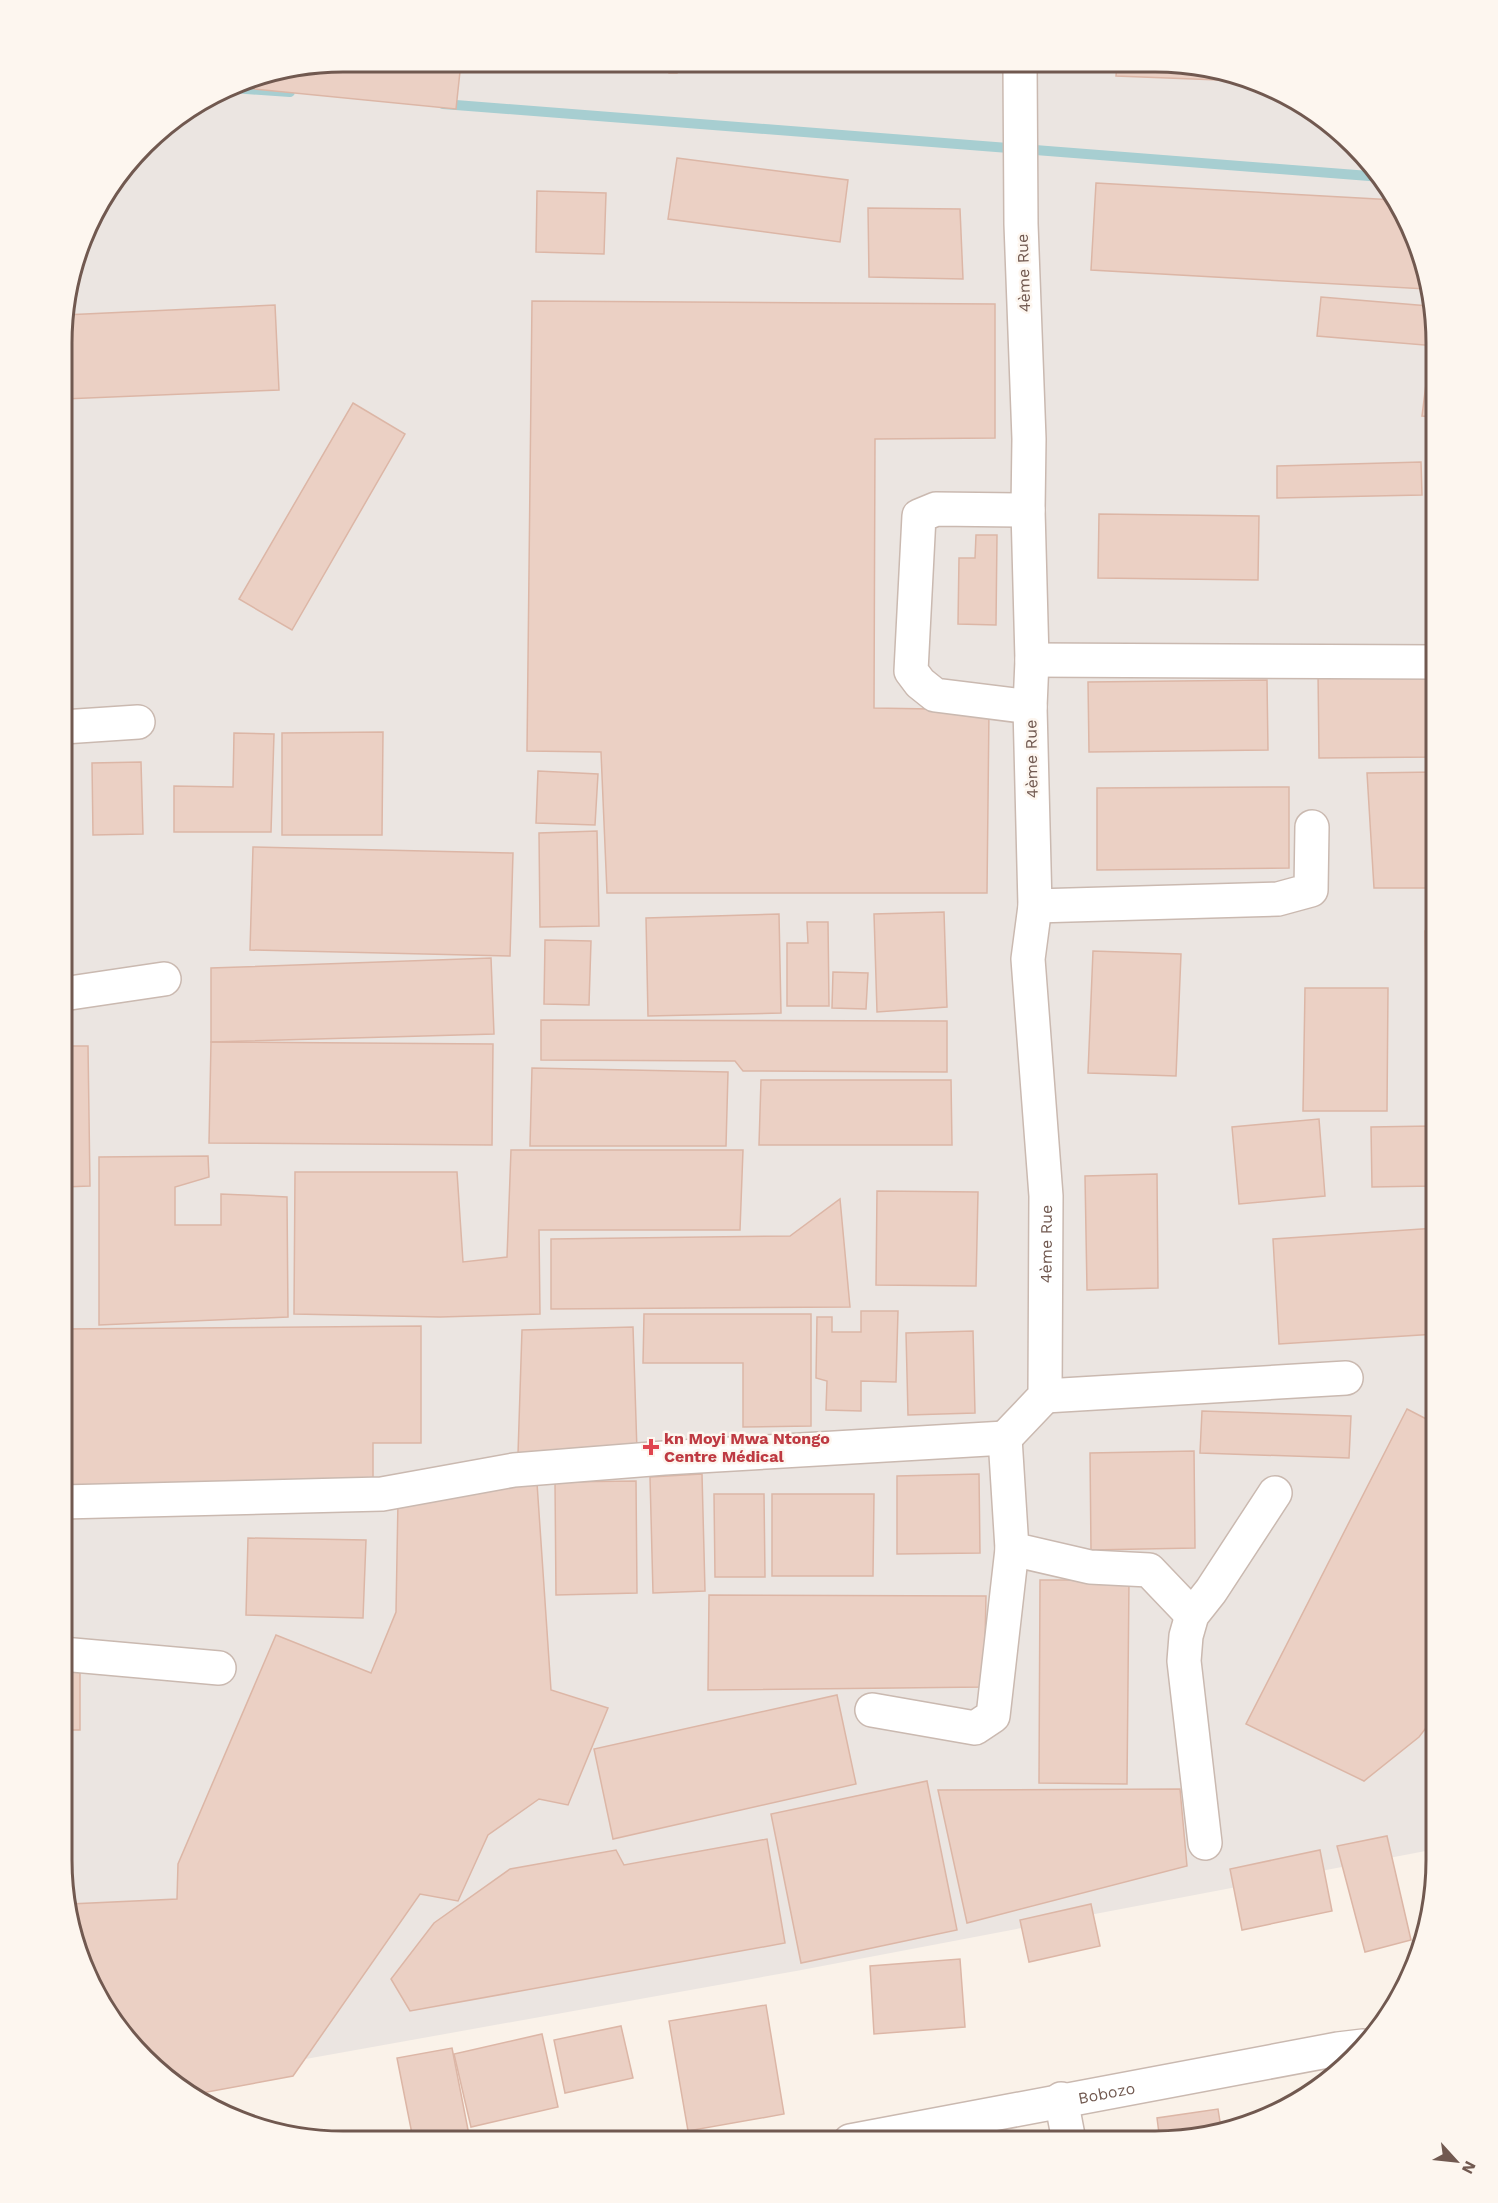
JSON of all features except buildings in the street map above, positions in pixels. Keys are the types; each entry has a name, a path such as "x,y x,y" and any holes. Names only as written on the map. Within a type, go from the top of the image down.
{"street":[{"name":"4ème Rue","path":"1021,73 1021,224 1029,439 1028,510 1032,660 1030,707 1035,906 1028,959 1046,1196 1045,1396"},
{"path":"1028,510 936,508 919,516 911,671 920,683 935,695 1030,707"},
{"path":"1032,660 1426,662"},
{"path":"72,727 138,723"},
{"path":"1035,906 1278,899 1311,890 1312,827"},
{"path":"72,993 164,979"},
{"path":"72,1502 382,1494 514,1470 664,1458 1005,1437 1045,1396 1346,1378"},
{"path":"872,1710 975,1728 993,1716 1012,1549 1005,1437"},
{"path":"1205,1843 1184,1661 1186,1636 1192,1615 1211,1591 1275,1493"},
{"path":"1012,1549 1090,1567 1149,1570 1192,1615"},
{"path":"72,1655 219,1668"},
{"name":"Bobozo","path":"900,2131 1061,2099 1343,2056"},
{"path":"1061,2099 1067,2131"}],"shaded area":[{"path":"343,72 1155,72 1191,74 1242,86 1275,100 1291,108 1334,139 1359,164 1390,207 1412,256 1417,273 1424,307 1426,343 1426,1851 796,1971 186,2081 151,2052 118,2011 100,1980 81,1930 74,1896 72,1860 72,343 74,307 86,256 100,223 108,207 139,164 164,139 207,108 256,86 273,81 307,74"}],"waterway":[{"path":"249,89 290,92"},
{"path":"443,104 1368,176"}],"place":[{"name":"kn Moyi Mwa Ntongo Centre Médical","path":"651,1447"}]}
